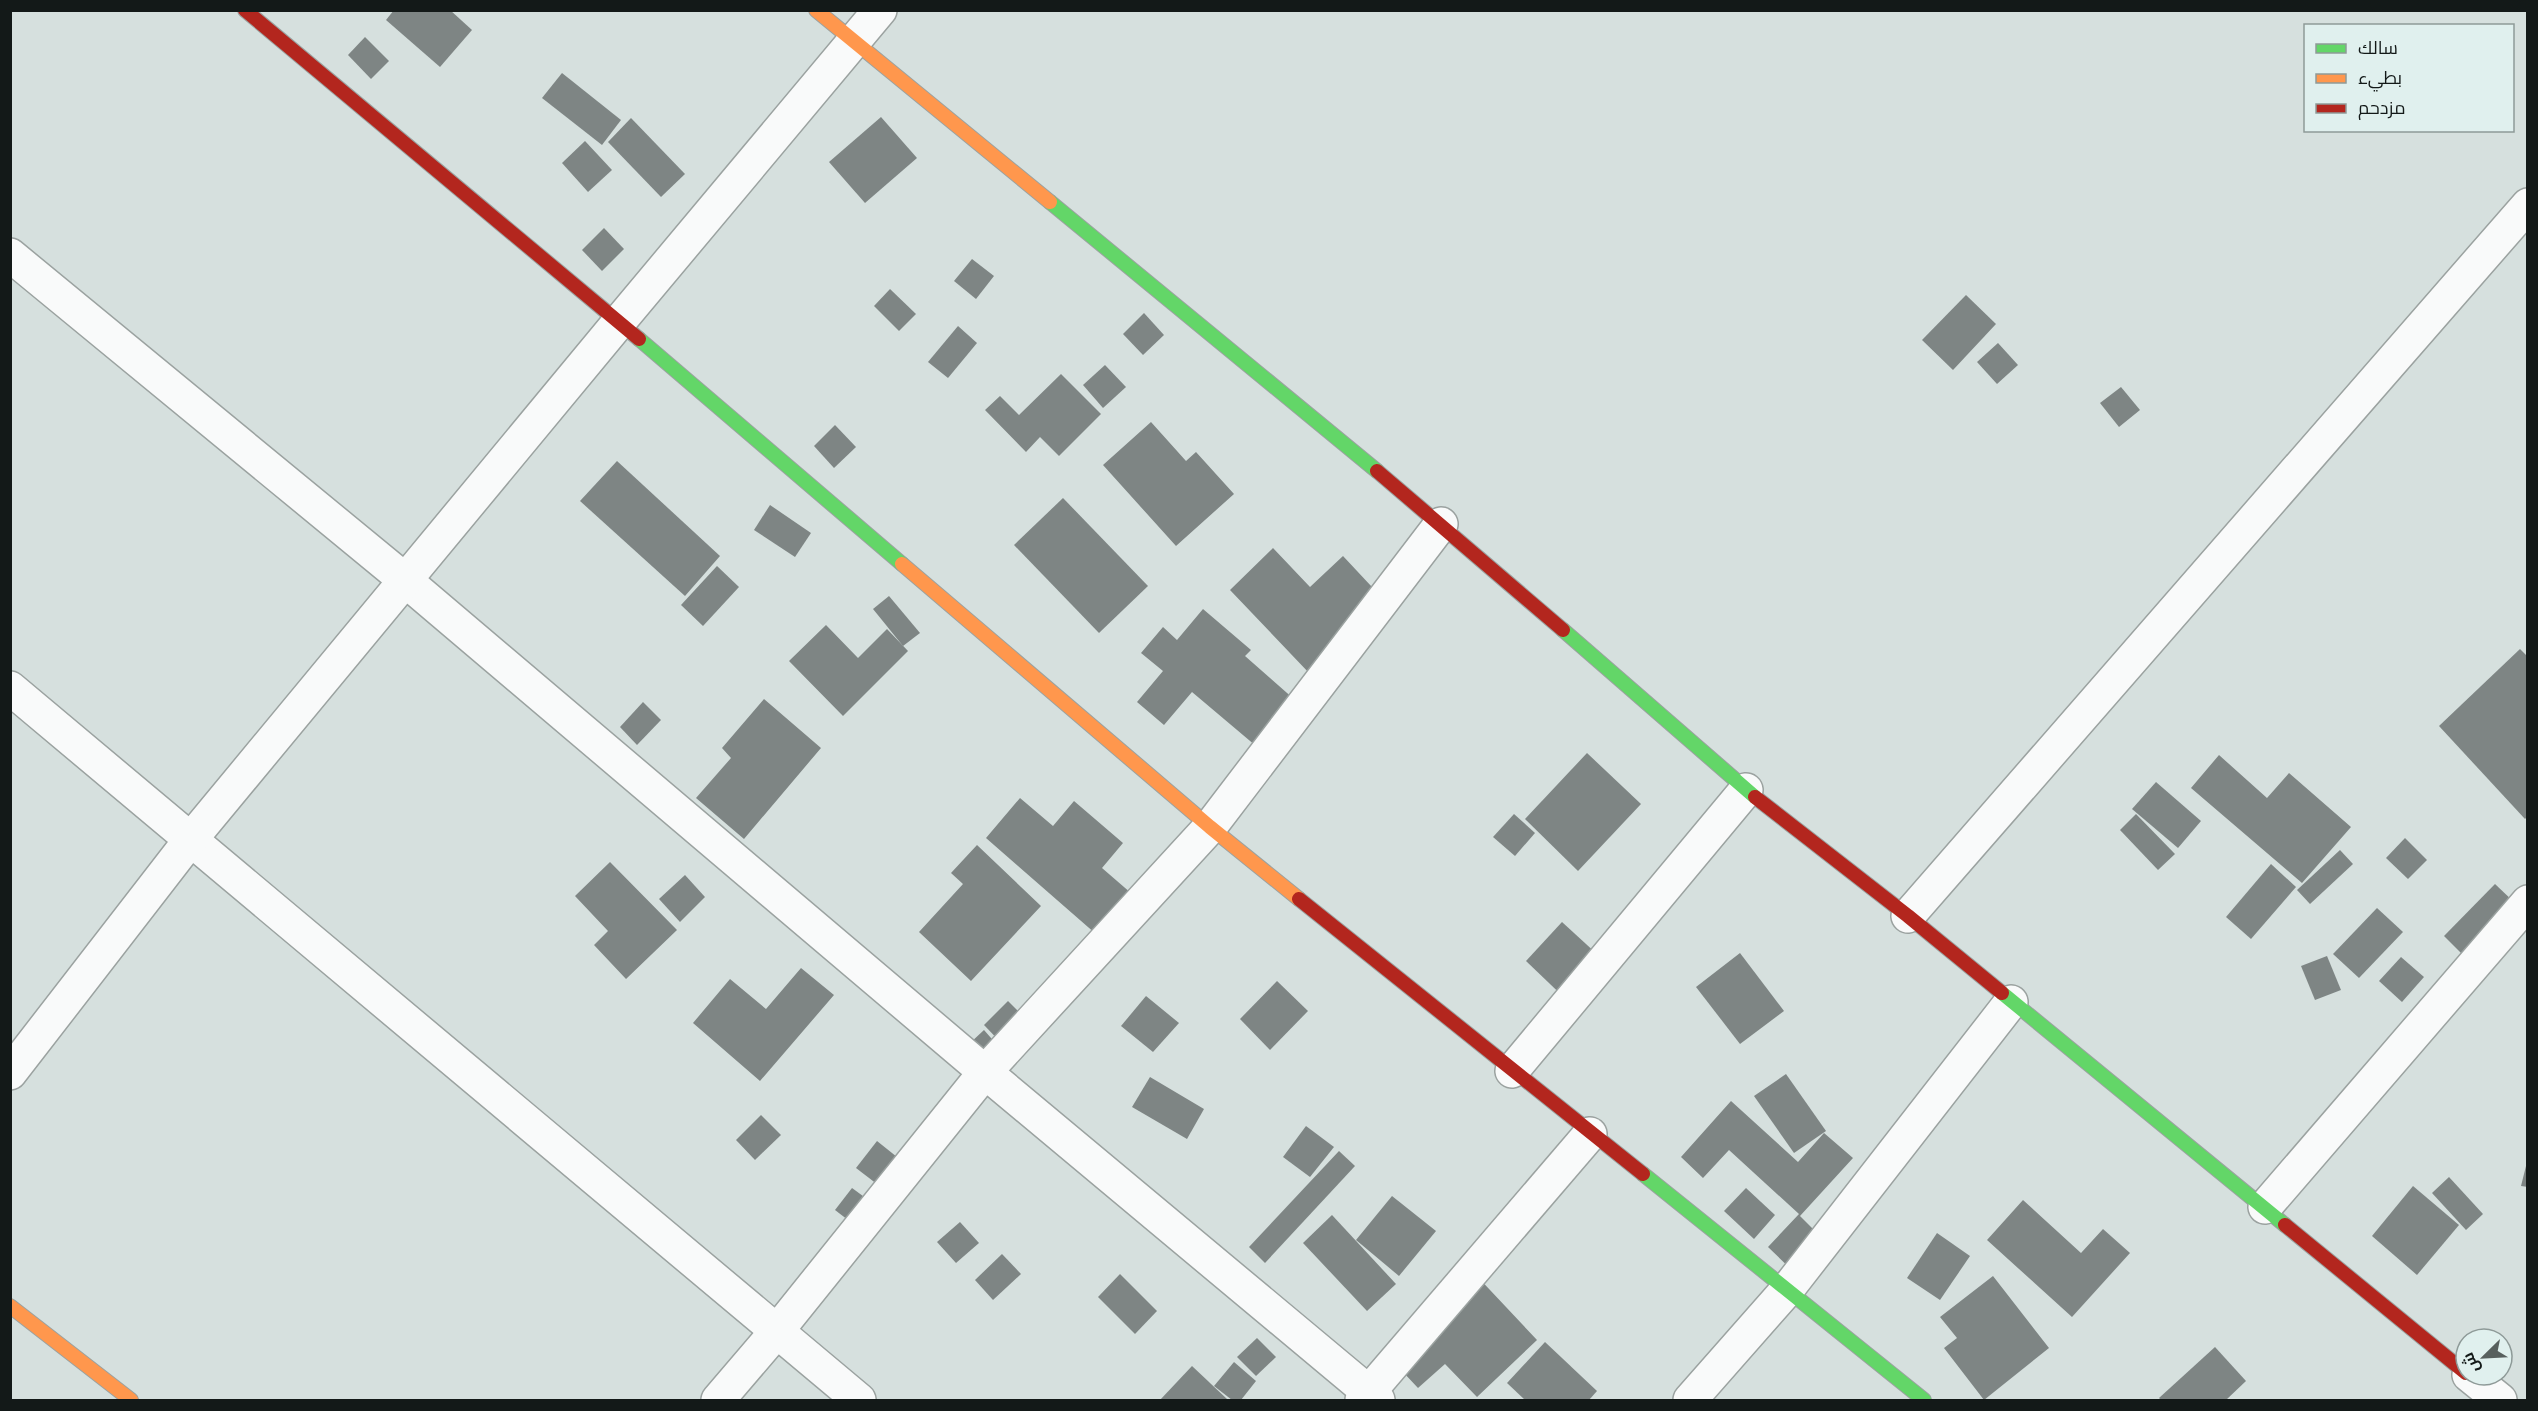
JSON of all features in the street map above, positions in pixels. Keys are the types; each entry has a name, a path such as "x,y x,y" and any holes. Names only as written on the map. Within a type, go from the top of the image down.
{"street":[{"path":"245,10 619,322 1210,827 1924,1401"},
{"path":"816,10 852,42 1441,524 1746,790 1908,916 2454,1363"},
{"path":"10,1073 191,839 880,10"},
{"path":"1908,916 2528,205"},
{"path":"10,255 405,580 1370,1398 1590,1134"},
{"path":"718,1401 985,1072 1210,827 1441,524"},
{"path":"10,688 859,1401"},
{"path":"1512,1071 1746,790"},
{"path":"2265,1207 2528,902"},
{"path":"1690,1401 1786,1291 2012,1002"},
{"path":"10,1306 130,1401"},
{"path":"2483,1387 2500,1401"}],"building":[{"path":"394,10 450,10 472,30 440,67 386,20"},
{"path":"365,37 389,61 371,79 348,55"},
{"path":"562,73 621,120 602,145 542,98"},
{"path":"881,117 917,158 865,203 829,162"},
{"path":"631,118 685,174 661,197 608,142"},
{"path":"585,141 612,170 588,192 562,163"},
{"path":"604,228 624,249 602,271 582,250"},
{"path":"972,259 994,276 976,299 954,281"},
{"path":"890,289 916,314 899,331 874,306"},
{"path":"1966,295 1996,324 1953,370 1922,340"},
{"path":"1144,313 1164,335 1143,355 1123,334"},
{"path":"958,326 977,343 948,378 928,362"},
{"path":"1998,343 2018,365 1997,384 1977,362"},
{"path":"1105,365 1126,387 1103,408 1083,385"},
{"path":"1061,374 1101,414 1059,456 1040,437 1026,452 985,410 1000,396 1019,415"},
{"path":"2121,387 2140,410 2119,427 2100,403"},
{"path":"1151,422 1186,461 1196,452 1234,494 1176,546 1103,465"},
{"path":"835,425 856,447 834,468 814,446"},
{"path":"617,461 720,556 685,596 580,501"},
{"path":"1063,498 1148,586 1099,633 1014,545"},
{"path":"770,505 811,533 795,557 754,530"},
{"path":"1273,548 1310,587 1343,556 1386,602 1310,674 1230,590"},
{"path":"717,566 739,587 703,626 681,605"},
{"path":"889,596 920,633 903,646 873,609"},
{"path":"1203,609 1251,650 1245,656 1295,700 1256,746 1192,692 1164,725 1137,702 1163,671 1141,653 1163,627 1177,640"},
{"path":"826,625 858,658 887,629 908,651 843,716 789,661"},
{"path":"2520,649 2528,657 2528,816 2525,819 2439,726"},
{"path":"764,699 821,748 744,839 696,798 731,758 722,748"},
{"path":"643,702 661,720 637,745 620,727"},
{"path":"1587,753 1641,804 1578,871 1525,819"},
{"path":"2219,755 2267,798 2289,773 2351,827 2302,883 2191,788"},
{"path":"2156,782 2201,821 2178,848 2132,809"},
{"path":"1020,798 1053,826 1074,801 1123,843 1102,868 1139,900 1104,941 986,838"},
{"path":"1514,814 1535,833 1515,856 1493,837"},
{"path":"2136,814 2175,854 2158,870 2120,830"},
{"path":"2405,838 2427,860 2408,879 2386,858"},
{"path":"977,845 1041,906 971,981 919,932 963,884 951,873"},
{"path":"2340,850 2353,864 2310,904 2297,890"},
{"path":"610,862 677,930 626,979 594,945 608,931 575,896"},
{"path":"2271,864 2296,887 2251,939 2226,917"},
{"path":"685,875 705,897 680,922 659,899"},
{"path":"2495,884 2516,904 2465,957 2444,936"},
{"path":"2377,908 2403,932 2359,978 2333,954"},
{"path":"1562,922 1610,966 1573,1006 1526,961"},
{"path":"1740,953 1784,1011 1740,1044 1696,987"},
{"path":"2327,956 2341,990 2315,1000 2301,966"},
{"path":"2401,957 2424,977 2402,1002 2379,981"},
{"path":"801,968 834,995 760,1081 693,1023 730,979 766,1009"},
{"path":"1277,981 1308,1011 1270,1050 1240,1019"},
{"path":"1146,996 1179,1023 1153,1052 1121,1026"},
{"path":"1008,1001 1031,1024 1007,1049 984,1025"},
{"path":"984,1030 1005,1054 990,1067 969,1044"},
{"path":"1786,1074 1826,1131 1794,1153 1754,1096"},
{"path":"1150,1077 1204,1109 1187,1139 1132,1107"},
{"path":"1731,1101 1798,1162 1824,1133 1853,1158 1800,1216 1825,1241 1795,1273 1768,1247 1799,1214 1729,1150 1703,1178 1681,1157"},
{"path":"761,1115 781,1135 755,1160 736,1140"},
{"path":"1306,1126 1334,1147 1310,1177 1283,1157"},
{"path":"877,1141 907,1165 886,1191 856,1168"},
{"path":"1339,1151 1355,1166 1265,1263 1249,1247"},
{"path":"2528,1162 2528,1187 2521,1186"},
{"path":"2449,1177 2483,1214 2466,1230 2432,1193"},
{"path":"2413,1186 2459,1225 2417,1275 2372,1236"},
{"path":"852,1188 878,1207 861,1230 835,1210"},
{"path":"1746,1188 1775,1215 1754,1239 1724,1211"},
{"path":"1392,1196 1436,1231 1399,1276 1356,1240"},
{"path":"2023,1200 2081,1253 2103,1229 2130,1253 2072,1317 1987,1240"},
{"path":"1332,1215 1396,1284 1367,1311 1303,1243"},
{"path":"960,1222 979,1243 956,1263 937,1242"},
{"path":"1937,1233 1970,1256 1940,1300 1907,1278"},
{"path":"1002,1254 1021,1274 993,1300 975,1280"},
{"path":"1474,1273 1537,1340 1477,1397 1445,1364 1418,1388 1387,1355"},
{"path":"1120,1274 1157,1311 1135,1334 1098,1297"},
{"path":"1993,1276 2049,1348 1984,1400 1944,1348 1957,1338 1940,1317"},
{"path":"1257,1338 1276,1357 1256,1376 1237,1357"},
{"path":"1545,1342 1597,1391 1589,1400 1525,1400 1507,1383"},
{"path":"2215,1347 2246,1381 2226,1400 2161,1400 2159,1398"},
{"path":"1234,1362 1256,1381 1241,1400 1232,1400 1214,1386"},
{"path":"1192,1366 1227,1399 1160,1400"}],"traffic: fast":[{"path":"1050,202 1377,471"},
{"path":"639,339 902,564"},
{"path":"1563,630 1755,797"},
{"path":"2002,993 2285,1225"},
{"path":"1643,1174 1924,1400"}],"traffic: slow":[{"path":"816,10 1050,202"},
{"path":"902,564 1210,827 1299,899"},
{"path":"10,1306 131,1400"}],"traffic: jam":[{"path":"245,10 639,339"},
{"path":"1377,471 1563,630"},
{"path":"1755,797 1908,916 2002,993"},
{"path":"1299,899 1643,1174"},
{"path":"2285,1225 2454,1363"}]}
